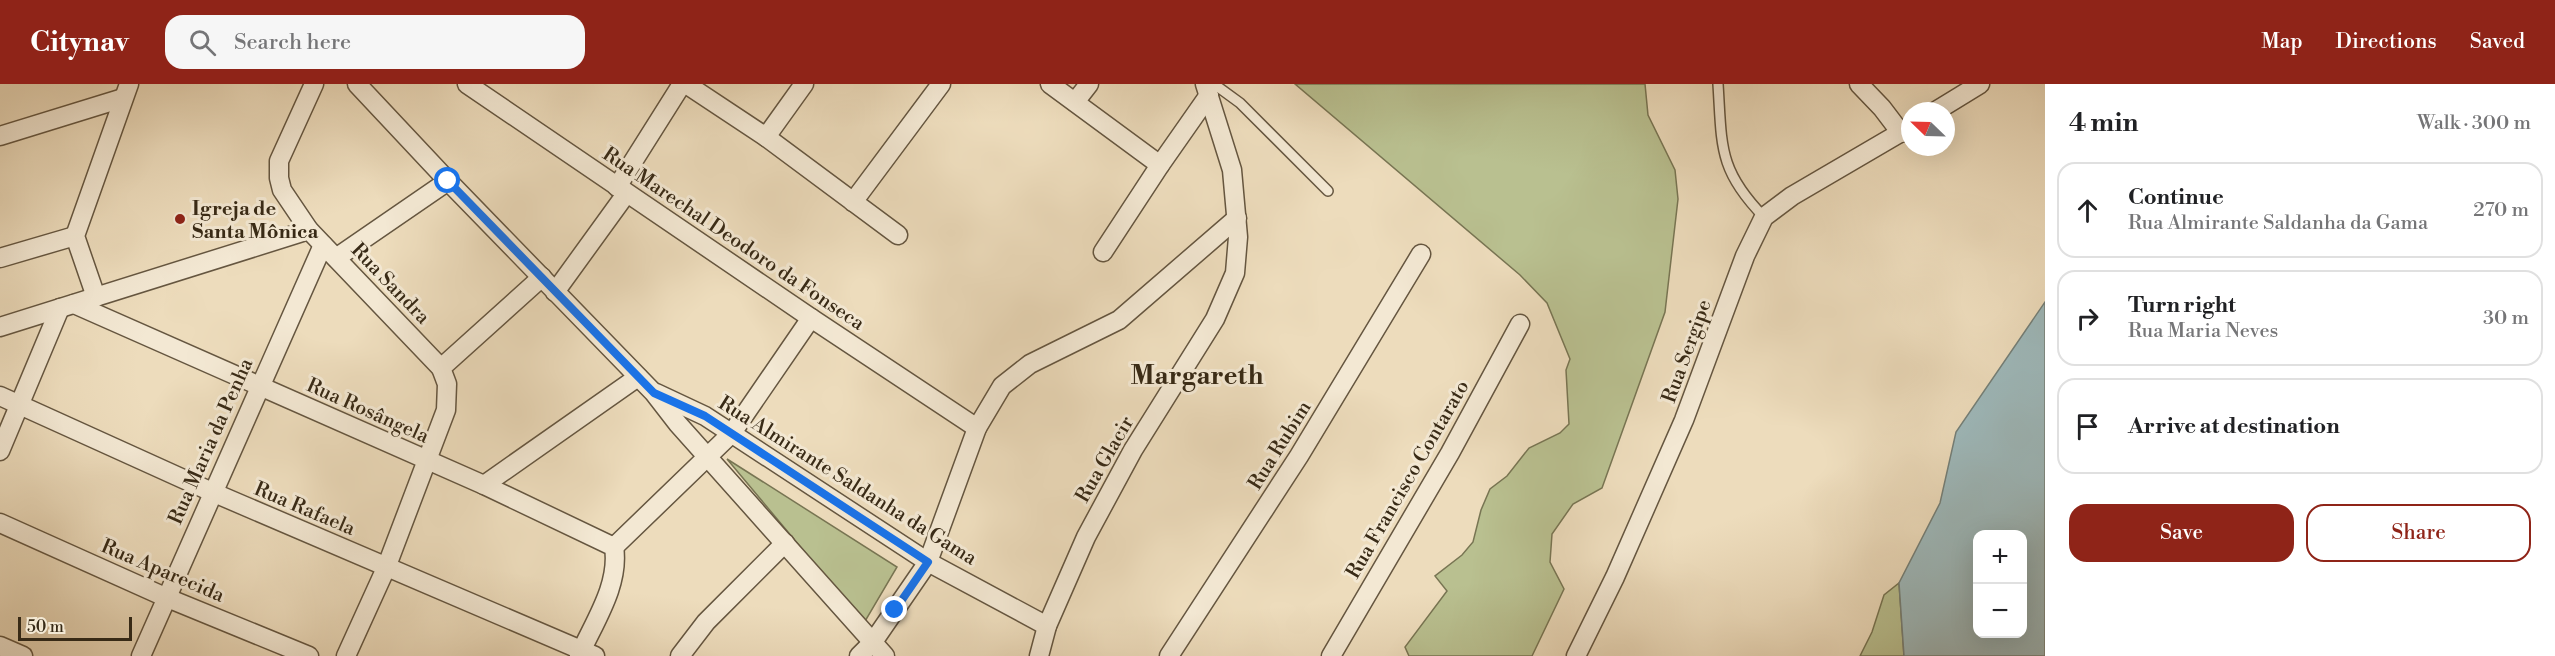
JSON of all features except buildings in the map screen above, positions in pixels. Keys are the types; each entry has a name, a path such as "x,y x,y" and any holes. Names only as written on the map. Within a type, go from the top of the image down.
{"street":[{"name":"Rua Sandra","path":"314,84 283,151 278,169 282,190 309,230 441,368"},
{"name":"Rua Almirante Saldanha da Gama","path":"357,84 654,393 879,649"},
{"name":"Rua Marechal Deodoro da Fonseca","path":"467,84 977,428"},
{"path":"555,292 622,190 681,84"},
{"path":"686,84 766,137 898,235"},
{"path":"766,137 804,84"},
{"path":"853,202 941,84"},
{"path":"1050,84 1160,165"},
{"path":"1075,102 1089,84"},
{"path":"1859,84 1901,125"},
{"path":"1951,102 1980,84"},
{"path":"1104,252 1209,88"},
{"name":"Rua Glacir","path":"1044,653 1047,626 1086,537 1113,485 1215,319 1228,292 1237,255 1237,218 1232,170 1209,88"},
{"path":"96,297 75,236 126,91"},
{"path":"0,136 126,91"},
{"name":"Rua Sergipe","path":"1576,656 1616,577 1675,441 1745,256 1764,217 1792,196 1901,133"},
{"path":"336,258 448,181"},
{"path":"859,656 879,649 928,562 977,428 992,399 1016,373 1119,320 1237,218"},
{"path":"0,327 309,230"},
{"path":"0,258 75,236"},
{"name":"Rua Maria da Penha","path":"141,656 165,597 323,245"},
{"name":"Rua Rubim","path":"1169,656 1305,446 1421,254"},
{"path":"345,656 386,568 446,410 447,384 441,368 542,277"},
{"path":"0,451 67,306"},
{"name":"Rua Rosângela","path":"67,306 484,485 614,547"},
{"path":"585,654 613,579 616,558 614,547 709,458 732,433 811,318"},
{"name":"Rua Francisco Contarato","path":"1331,656 1450,453 1521,324"},
{"path":"484,485 638,377"},
{"name":"Rua Almirante Saldanha da Gama","path":"654,393 684,405 732,433 928,562 1047,626"},
{"name":"Rua Rafaela","path":"0,396 212,492 585,654"},
{"name":"Rua Aparecida","path":"0,523 165,597 309,656"},
{"path":"680,656 706,622 785,543"},
{"path":"0,646 23,656"}],"lane":[{"path":"1718,84 1722,150 1726,163 1739,189 1764,217"},
{"path":"1209,88 1240,103 1328,191"}],"green space":[{"path":"1295,84 1645,84 1648,115 1675,170 1678,199 1665,312 1602,488 1573,504 1552,534 1550,562 1564,589 1532,656 1409,656 1405,647 1447,591 1435,576 1462,555 1473,542 1481,510 1490,489 1507,476 1529,448 1560,433 1569,424 1566,370 1570,359 1547,303 1520,275"},
{"path":"727,459 897,567 864,623"},
{"path":"1899,583 1904,656 1860,656 1872,632 1884,595"}],"water":[{"path":"2045,302 2045,656 1904,656 1899,583 1940,503 1956,432"}],"place":[{"name":"Igreja de Santa Mônica","path":"180,219"}],"district":[{"name":"Margareth","path":"1197,375"}],"route":[{"path":"448,181 654,393 705,416 928,562 895,610"}]}
